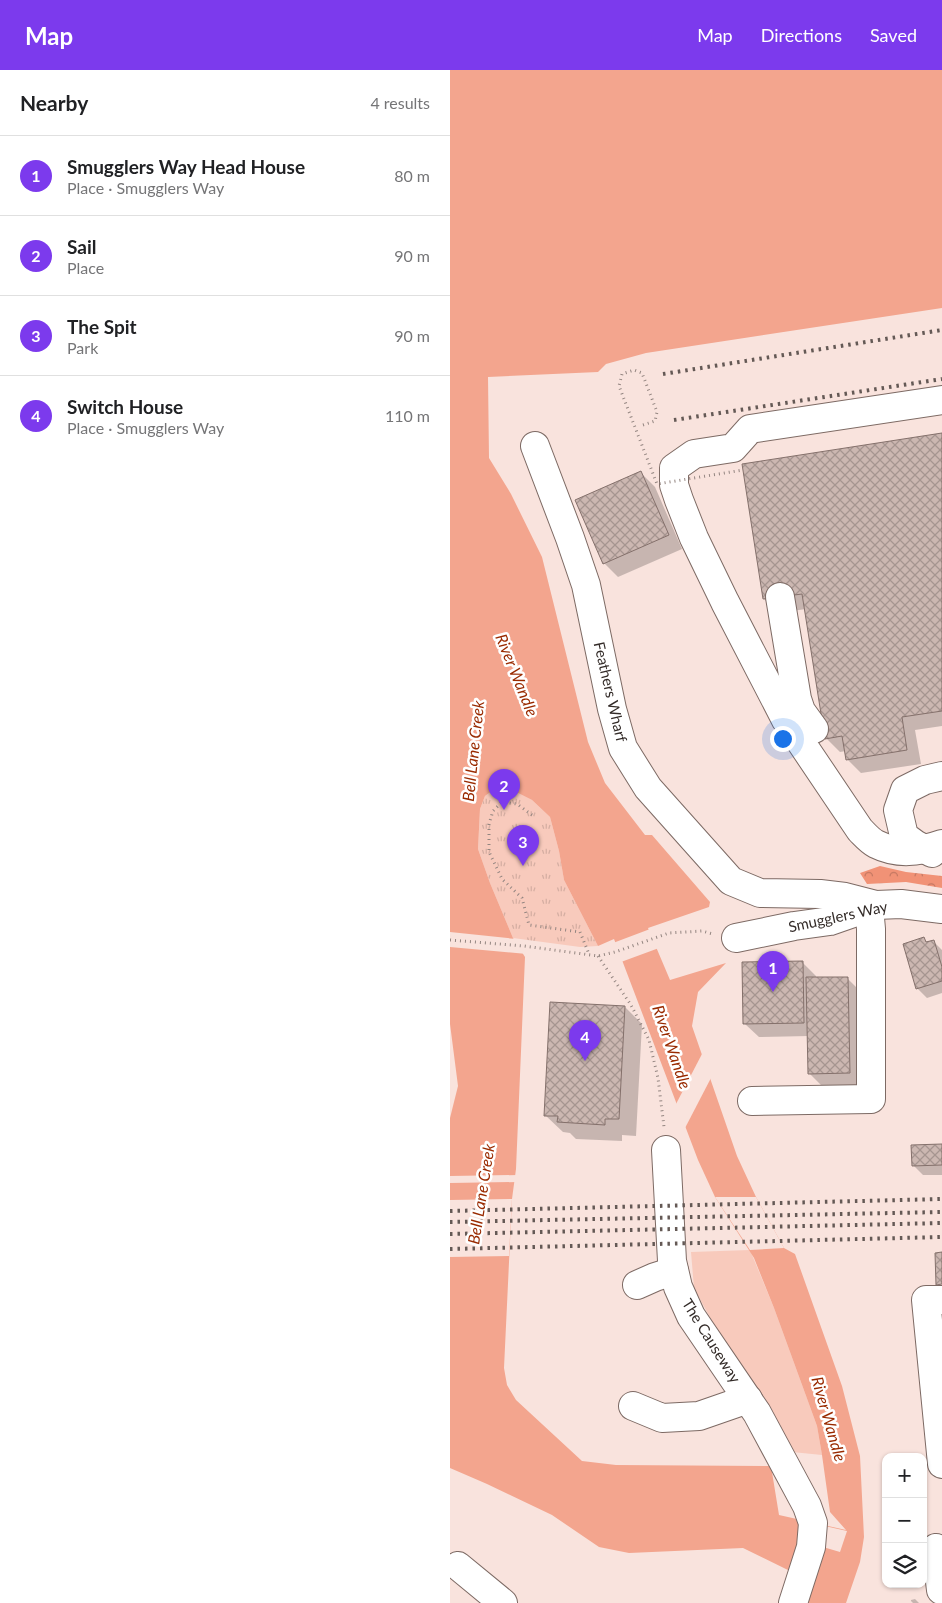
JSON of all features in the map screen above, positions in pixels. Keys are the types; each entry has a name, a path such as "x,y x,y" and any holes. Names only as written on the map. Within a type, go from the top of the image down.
{"street":[{"path":"931,843 898,852 874,843 860,830 786,720 694,538 674,485 674,468 694,454 738,459 750,428 942,400"},
{"name":"Feathers Wharf","path":"534,446 586,585 612,709 623,748 648,788 731,881 760,893 820,894 845,897 873,906"},
{"path":"780,597 796,699 801,711 878,827 889,835 931,843"},
{"path":"931,843 898,810 905,790 925,780 942,776"},
{"path":"738,884 750,902 773,919 794,926"},
{"name":"Smugglers Way","path":"736,938 830,921 873,906 901,904 942,909"},
{"path":"752,1101 871,1099 871,929 873,906"},
{"name":"The Causeway","path":"666,1150 672,1261 678,1287 691,1316 757,1413 808,1506 813,1523 811,1547 793,1603"},
{"path":"637,1285 655,1276 674,1271"},
{"path":"942,1300 926,1300 942,1464"},
{"path":"633,1406 662,1418 699,1416 748,1399"},
{"path":"934,1549 941,1590"},
{"path":"458,1566 503,1603"}],"path":[{"path":"643,425 655,421 657,412 642,373 634,370 622,374 620,386 657,484 738,459"},
{"path":"532,815 517,804 502,802 493,811 489,824 489,852 502,879 522,898 530,925 580,932 589,954"},
{"path":"450,940 524,946 598,956 669,933 702,931 736,938"},
{"path":"598,956 631,1005 649,1040 658,1081 666,1150"}],"green space":[{"path":"492,791 516,792 532,800 550,817 564,880 598,946 580,947 513,938 478,849 480,809 485,796"},
{"path":"880,866 906,872 942,876 942,888 906,882 867,884 860,873"},
{"path":"750,1250 774,1308 817,1426 822,1455 792,1452 714,1325 694,1288 691,1252"}],"water":[{"path":"450,70 942,70 942,308 646,353 606,364 598,372 488,377 489,458 511,494 542,557 588,742 605,783 645,835 652,835 710,902 709,907 648,928 670,980 726,963 698,992 692,1026 737,1156 756,1197 784,1248 795,1254 842,1386 860,1456 864,1537 860,1562 846,1603 804,1603 790,1571 743,1548 629,1553 599,1547 552,1515 450,1468 450,1118 458,1086 450,1024","holes":["492,791 516,792 532,800 550,817 564,880 598,946 614,939 698,1160 715,1197 754,1258 774,1308 817,1426 830,1512 846,1530 779,1515 771,1466 616,1465 582,1461 516,1400 507,1385 504,1368 512,1199 516,1169 525,957 513,938 478,849 480,809 485,796"]}],"pier":[{"path":"666,923 652,929 659,948 621,962 613,943"},
{"path":"450,932 516,939 527,954 450,947"},
{"path":"703,1052 712,1076 684,1130 675,1106"},
{"path":"518,1175 517,1182 450,1183 450,1176"},
{"path":"715,1197 756,1197 784,1248 750,1250"},
{"path":"512,1199 509,1256 450,1257 450,1200"},
{"path":"798,1520 847,1531 840,1552 799,1543"}],"building":[{"path":"942,433 942,711 902,717 907,750 846,760 842,736 825,739 802,594 763,599 742,464"},
{"path":"641,471 669,535 603,564 575,500"},
{"path":"924,937 926,942 934,940 942,967 942,981 916,989 903,944"},
{"path":"803,961 804,1023 743,1024 742,962"},
{"path":"806,977 848,977 850,1073 808,1074"},
{"path":"550,1002 625,1006 619,1119 605,1119 605,1125 557,1122 558,1116 544,1116"},
{"path":"942,1144 942,1165 912,1166 911,1145"},
{"path":"942,1252 942,1284 936,1285 935,1253"}],"railway":[{"path":"663,374 942,330"},
{"path":"674,420 942,379"},
{"path":"450,1211 942,1199"},
{"path":"450,1222 942,1212"},
{"path":"450,1234 942,1223"},
{"path":"450,1249 942,1237"}],"place":[{"name":"Sail","path":"504,810"},
{"name":"The Spit","path":"523,866"},
{"name":"Smugglers Way Head House","path":"773,992"},
{"name":"Switch House","path":"585,1061"}],"water label":[{"name":"River Wandle","path":"517,675"},
{"name":"Bell Lane Creek","path":"473,751"},
{"name":"River Wandle","path":"672,1047"},
{"name":"Bell Lane Creek","path":"481,1194"},
{"name":"River Wandle","path":"829,1419"}]}
